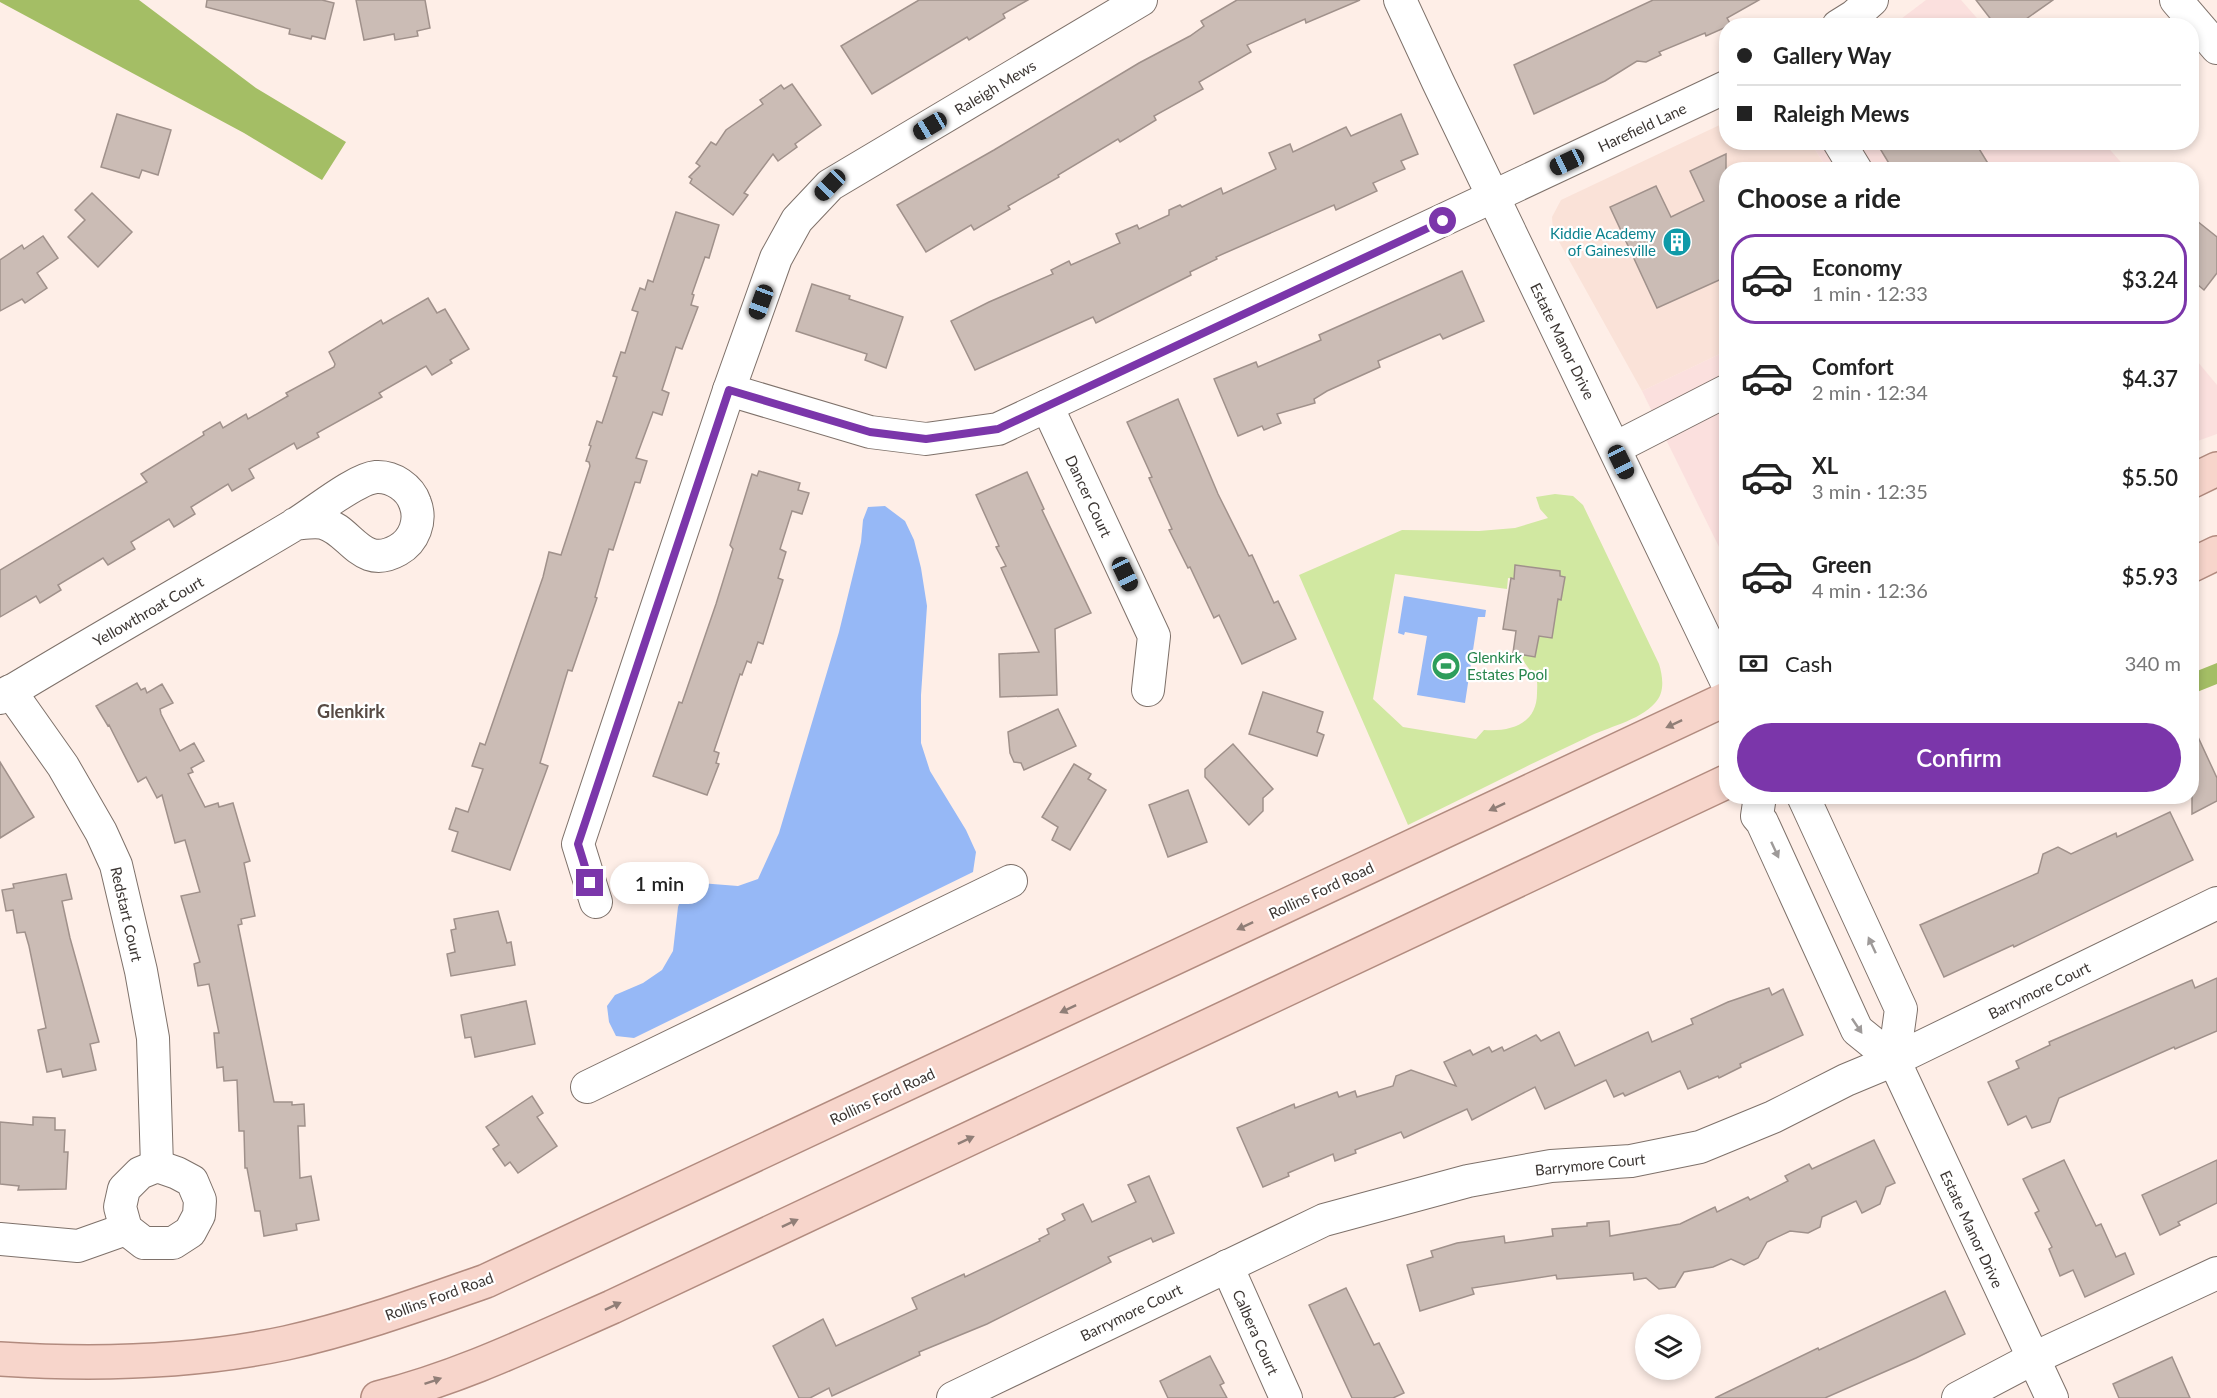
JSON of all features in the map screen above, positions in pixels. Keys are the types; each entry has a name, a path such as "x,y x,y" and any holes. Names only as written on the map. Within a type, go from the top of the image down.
{"main road":[{"path":"2199,478 2217,469"},
{"path":"2199,562 2217,553"},
{"name":"Rollins Ford Road","path":"0,1359 110,1362 221,1354 286,1343 345,1328 397,1313 486,1281 1719,702"},
{"path":"378,1398 402,1392 493,1360 601,1312 1719,785"}],"street":[{"name":"Raleigh Mews","path":"596,902 578,844 729,390 776,258 797,220 830,185 1141,0"},
{"name":"Estate Manor Drive","path":"1400,0 1719,666"},
{"path":"1851,18 1872,0"},
{"path":"2176,0 2191,18"},
{"path":"2199,27 2217,48"},
{"name":"Harefield Lane","path":"729,390 870,432 926,439 998,429 1719,90"},
{"path":"1615,448 1719,395"},
{"name":"Dancer Court","path":"1047,406 1154,636 1148,690"},
{"name":"Yellowthroat Court","path":"5,694 296,524"},
{"name":"Redstart Court","path":"5,694 63,766 101,832 116,866 141,971 153,1038 157,1166"},
{"name":"Estate Manor Drive","path":"1759,804 1757,816 1762,822 1857,1030 1894,1060 2052,1398"},
{"path":"1807,804 1901,1009 1894,1060"},
{"path":"587,1086 1011,881"},
{"name":"Barrymore Court","path":"953,1398 1324,1220 1468,1181 1551,1166 1631,1161 1700,1147 1773,1117 1846,1080 1894,1060 2217,903"},
{"path":"157,1166 192,1181 200,1200 199,1215 190,1232 173,1243 144,1244 126,1229 120,1207 124,1189 140,1173 157,1166"},
{"path":"0,1239 78,1246 126,1229"},
{"name":"Calbera Court","path":"1227,1266 1286,1398"},
{"path":"1958,1398 2032,1359 2217,1273"}],"shaded area":[{"path":"1926,0 1961,0 1977,18 1902,18"},
{"path":"1719,125 1719,150 1815,150 1823,162 1719,162 1719,354 1642,391 1553,231 1552,217 1561,200"},
{"path":"1815,150 2110,150 2121,162 1823,162"},
{"path":"1719,354 1719,547 1642,391"},
{"path":"2199,363 2217,385 2217,434 2199,440"}],"green space":[{"path":"0,0 139,0 256,88 346,142 322,180 244,133"},
{"path":"1555,494 1573,496 1583,505 1659,664 1662,690 1655,703 1640,715 1594,734 1408,825 1299,575 1402,530 1479,531 1515,528 1548,518 1540,509 1536,497","holes":["1516,565 1560,571 1560,576 1565,577 1561,599 1553,598 1552,638 1539,636 1535,657 1522,655 1536,679 1537,686 1533,712 1521,724 1504,729 1484,730 1476,739 1403,727 1373,699 1395,574 1507,589 1508,578 1514,579"]},
{"path":"2217,663 2217,684 2199,691 2199,670"}],"water":[{"path":"885,506 905,521 914,540 921,568 927,606 921,695 921,743 930,771 966,830 976,852 973,872 634,1038 616,1036 609,1022 607,1006 615,995 643,983 662,970 673,951 678,907 684,890 700,883 738,886 758,879 779,833 839,632 861,542 863,520 868,507"},
{"name":"Glenkirk Estates Pool","path":"1404,596 1486,610 1485,617 1478,617 1465,703 1417,695 1427,636 1398,633"}],"building":[{"path":"207,0 322,0 334,3 325,39 312,36 311,39 289,34 290,29 206,7"},
{"path":"356,0 425,0 430,28 417,31 418,36 395,40 394,34 364,40"},
{"path":"919,0 1028,0 1003,14 1005,18 969,40 967,37 872,94 841,46"},
{"path":"1237,0 1360,0 1306,23 1305,19 1247,45 1251,52 1199,82 1203,89 1154,116 1156,120 1120,142 1118,139 1058,175 1059,177 1008,206 1010,209 974,230 971,225 926,252 897,205 1139,63 1190,36 1204,26 1201,21"},
{"path":"1653,0 1759,0 1727,18 1719,18 1719,30 1706,36 1705,33 1659,52 1661,55 1646,62 1637,61 1605,81 1534,114 1514,65"},
{"path":"1976,0 2053,0 2027,18 1990,18"},
{"path":"792,84 821,125 795,144 797,147 778,161 773,154 744,193 748,195 733,215 690,183 692,179 689,177 700,166 696,163 711,142 716,145 726,130 763,104 760,100 781,85 784,89"},
{"path":"117,114 171,130 158,175 142,170 139,178 101,167"},
{"path":"1401,114 1418,154 1401,161 1405,169 1373,183 1377,191 1336,210 1334,205 1216,257 1217,259 1190,272 1191,275 1096,323 1093,317 975,370 951,321 1053,274 1051,270 1069,261 1071,265 1120,243 1116,234 1137,225 1139,229 1169,215 1169,210 1180,205 1182,207 1221,188 1223,194 1276,169 1269,153 1290,144 1293,152 1346,127 1351,136"},
{"path":"1881,150 1980,150 1987,162 1888,162"},
{"name":"Kiddie Academy of Gainesville","path":"1726,154 1726,162 1719,162 1719,280 1657,308 1610,207 1656,186 1671,217 1704,201 1690,171"},
{"path":"92,193 132,232 98,267 68,237 85,220 75,210"},
{"path":"676,212 719,225 709,258 705,257 692,294 694,295 691,305 698,307 682,349 676,347 662,390 669,393 662,415 653,412 636,458 647,461 640,483 635,482 613,550 609,549 595,597 597,598 572,671 568,670 540,763 548,766 510,870 452,851 458,832 449,829 456,808 468,812 483,769 472,766 480,743 485,745 543,577 549,552 561,555 590,466 586,461 591,446 589,445 597,421 602,423 617,377 613,376 621,352 625,353 638,312 632,310 640,288 645,290 648,280 653,282"},
{"path":"2199,223 2217,237 2217,273 2204,290 2199,286"},
{"path":"43,236 58,258 37,273 47,288 25,303 22,299 0,311 0,260 22,245 24,249"},
{"path":"1462,271 1484,321 1443,339 1440,334 1378,361 1380,367 1327,391 1314,399 1315,403 1277,414 1281,423 1264,430 1262,426 1238,436 1214,379 1256,362 1258,367 1321,340 1319,335"},
{"path":"812,284 903,317 886,368 865,360 867,354 796,331"},
{"path":"428,298 437,313 445,309 469,349 450,360 452,363 432,375 426,366 379,393 382,397 317,433 319,437 297,449 294,443 249,469 254,478 232,491 228,484 191,507 195,514 174,527 169,519 131,542 135,549 108,565 103,558 58,585 61,590 40,603 36,596 0,617 0,570 147,482 141,474 204,435 203,432 220,422 223,428 246,414 248,419 288,396 286,393 334,367 335,364 329,352 381,320 383,324"},
{"path":"1178,399 1218,494 1249,556 1252,555 1274,603 1278,601 1296,639 1242,664 1219,615 1214,618 1190,567 1188,568 1169,530 1172,529 1149,478 1152,477 1127,422"},
{"path":"759,471 800,483 798,490 809,493 802,514 792,511 780,549 786,552 778,578 783,580 763,644 758,642 751,663 747,661 742,675 740,674 714,751 719,753 716,763 719,764 707,795 653,776 679,702 682,703 716,604 733,549 730,545 752,474 757,476"},
{"path":"1027,472 1044,509 1042,510 1091,613 1055,629 1057,695 1000,697 999,654 1039,652 1001,568 1006,566 996,547 999,546 976,495"},
{"path":"1515,565 1560,571 1560,576 1565,577 1561,600 1558,599 1552,638 1539,636 1535,657 1513,653 1516,631 1503,629"},
{"path":"137,683 141,690 145,688 147,693 162,684 173,703 160,709 161,714 180,751 194,743 204,761 191,768 193,772 188,774 205,807 218,803 219,807 233,803 250,861 244,863 255,916 241,919 242,924 238,925 274,1102 304,1104 305,1126 298,1126 300,1178 311,1176 319,1220 296,1224 297,1230 264,1236 260,1211 255,1211 247,1168 245,1168 244,1131 239,1131 237,1080 224,1081 223,1067 217,1068 214,1033 219,1033 209,984 198,986 194,964 200,962 181,896 200,892 185,840 175,843 162,795 157,798 146,777 138,782 109,725 96,706"},
{"path":"1263,692 1323,712 1317,732 1324,735 1317,756 1249,734"},
{"path":"1058,709 1076,746 1024,770 1021,763 1014,762 1010,753 1008,732"},
{"path":"2199,739 2217,778 2217,801 2192,814 2192,804 2199,804"},
{"path":"1233,744 1273,789 1263,798 1263,811 1249,825 1205,777 1205,769"},
{"path":"0,762 34,817 0,838"},
{"path":"1074,764 1091,774 1088,779 1106,790 1070,850 1052,840 1058,827 1042,817"},
{"path":"1188,790 1207,842 1168,857 1149,805"},
{"path":"2170,812 2193,860 2014,947 2013,945 1944,977 1920,925 2038,873 2043,854 2058,847 2071,854 2116,833 2117,837"},
{"path":"66,874 72,899 62,901 99,1042 90,1044 96,1070 63,1077 61,1069 47,1072 38,1030 46,1028 29,946 25,932 17,933 13,910 6,911 2,890 14,888 13,884"},
{"path":"498,911 507,943 511,942 515,965 451,976 447,954 455,952 451,930 456,929 454,919"},
{"path":"2217,978 2217,1031 2175,1049 2174,1047 2059,1098 2050,1122 2032,1128 2026,1116 2008,1125 1988,1082 2019,1068 2016,1061 2050,1045 2049,1042 2192,980 2195,988"},
{"path":"1769,988 1772,995 1783,989 1803,1035 1740,1064 1741,1067 1719,1078 1718,1076 1688,1089 1680,1071 1625,1096 1623,1093 1614,1097 1606,1080 1545,1109 1535,1087 1472,1120 1467,1109 1404,1138 1401,1132 1355,1150 1356,1153 1335,1161 1333,1154 1288,1173 1289,1176 1263,1187 1237,1128 1294,1104 1295,1108 1337,1092 1339,1097 1355,1091 1357,1097 1393,1086 1396,1076 1411,1070 1456,1086 1444,1062 1470,1050 1473,1055 1489,1047 1492,1052 1502,1047 1504,1051 1536,1035 1541,1041 1559,1032 1575,1066 1648,1032 1652,1042 1693,1024 1691,1019 1728,1002"},
{"path":"526,1001 535,1044 475,1057 471,1037 465,1038 461,1015"},
{"path":"532,1096 543,1113 537,1117 557,1146 518,1173 510,1162 505,1166 493,1149 499,1145 486,1127"},
{"path":"33,1117 55,1118 55,1130 65,1130 64,1152 68,1152 66,1189 18,1190 19,1186 0,1184 0,1122 33,1125"},
{"path":"1874,1140 1895,1183 1886,1187 1880,1204 1862,1213 1856,1201 1822,1217 1820,1227 1808,1233 1790,1231 1767,1242 1758,1258 1744,1265 1731,1259 1713,1267 1684,1272 1675,1287 1659,1289 1646,1278 1634,1280 1633,1273 1557,1279 1556,1275 1472,1288 1474,1294 1420,1311 1407,1265 1433,1257 1431,1251 1457,1243 1504,1236 1505,1243 1553,1236 1552,1229 1587,1226 1587,1223 1609,1221 1610,1236 1680,1224 1715,1207 1717,1212 1748,1197 1750,1200 1788,1181 1785,1176 1809,1164 1812,1169"},
{"path":"2064,1160 2096,1226 2101,1224 2116,1257 2125,1253 2134,1274 2085,1297 2073,1270 2060,1276 2049,1249 2052,1247 2035,1213 2039,1211 2023,1179"},
{"path":"2217,1160 2217,1203 2178,1222 2180,1225 2160,1235 2142,1195"},
{"path":"1149,1176 1174,1233 1153,1242 1151,1238 1108,1257 1111,1262 987,1324 919,1352 920,1355 832,1396 829,1388 810,1398 799,1398 773,1346 823,1319 836,1346 917,1309 912,1298 964,1274 965,1277 1040,1241 1039,1239 1049,1234 1047,1229 1065,1220 1062,1214 1083,1204 1092,1222 1136,1202 1128,1185"},
{"path":"1346,1288 1374,1345 1379,1343 1404,1393 1393,1398 1352,1398 1309,1305"},
{"path":"1945,1291 1965,1334 1916,1358 1825,1398 1715,1398 1818,1348 1819,1350"},
{"path":"1210,1356 1224,1383 1220,1385 1227,1398 1168,1398 1160,1381"},
{"path":"2172,1357 2190,1398 2119,1398 2113,1384"}],"place":[{"name":"Kiddie Academy of Gainesville","path":"1677,242"},
{"name":"Glenkirk Estates Pool","path":"1446,666"}],"district":[{"name":"Glenkirk","path":"351,711"}],"route":[{"path":"590,883 578,844 729,390 870,432 926,439 998,429 1443,221"}]}
